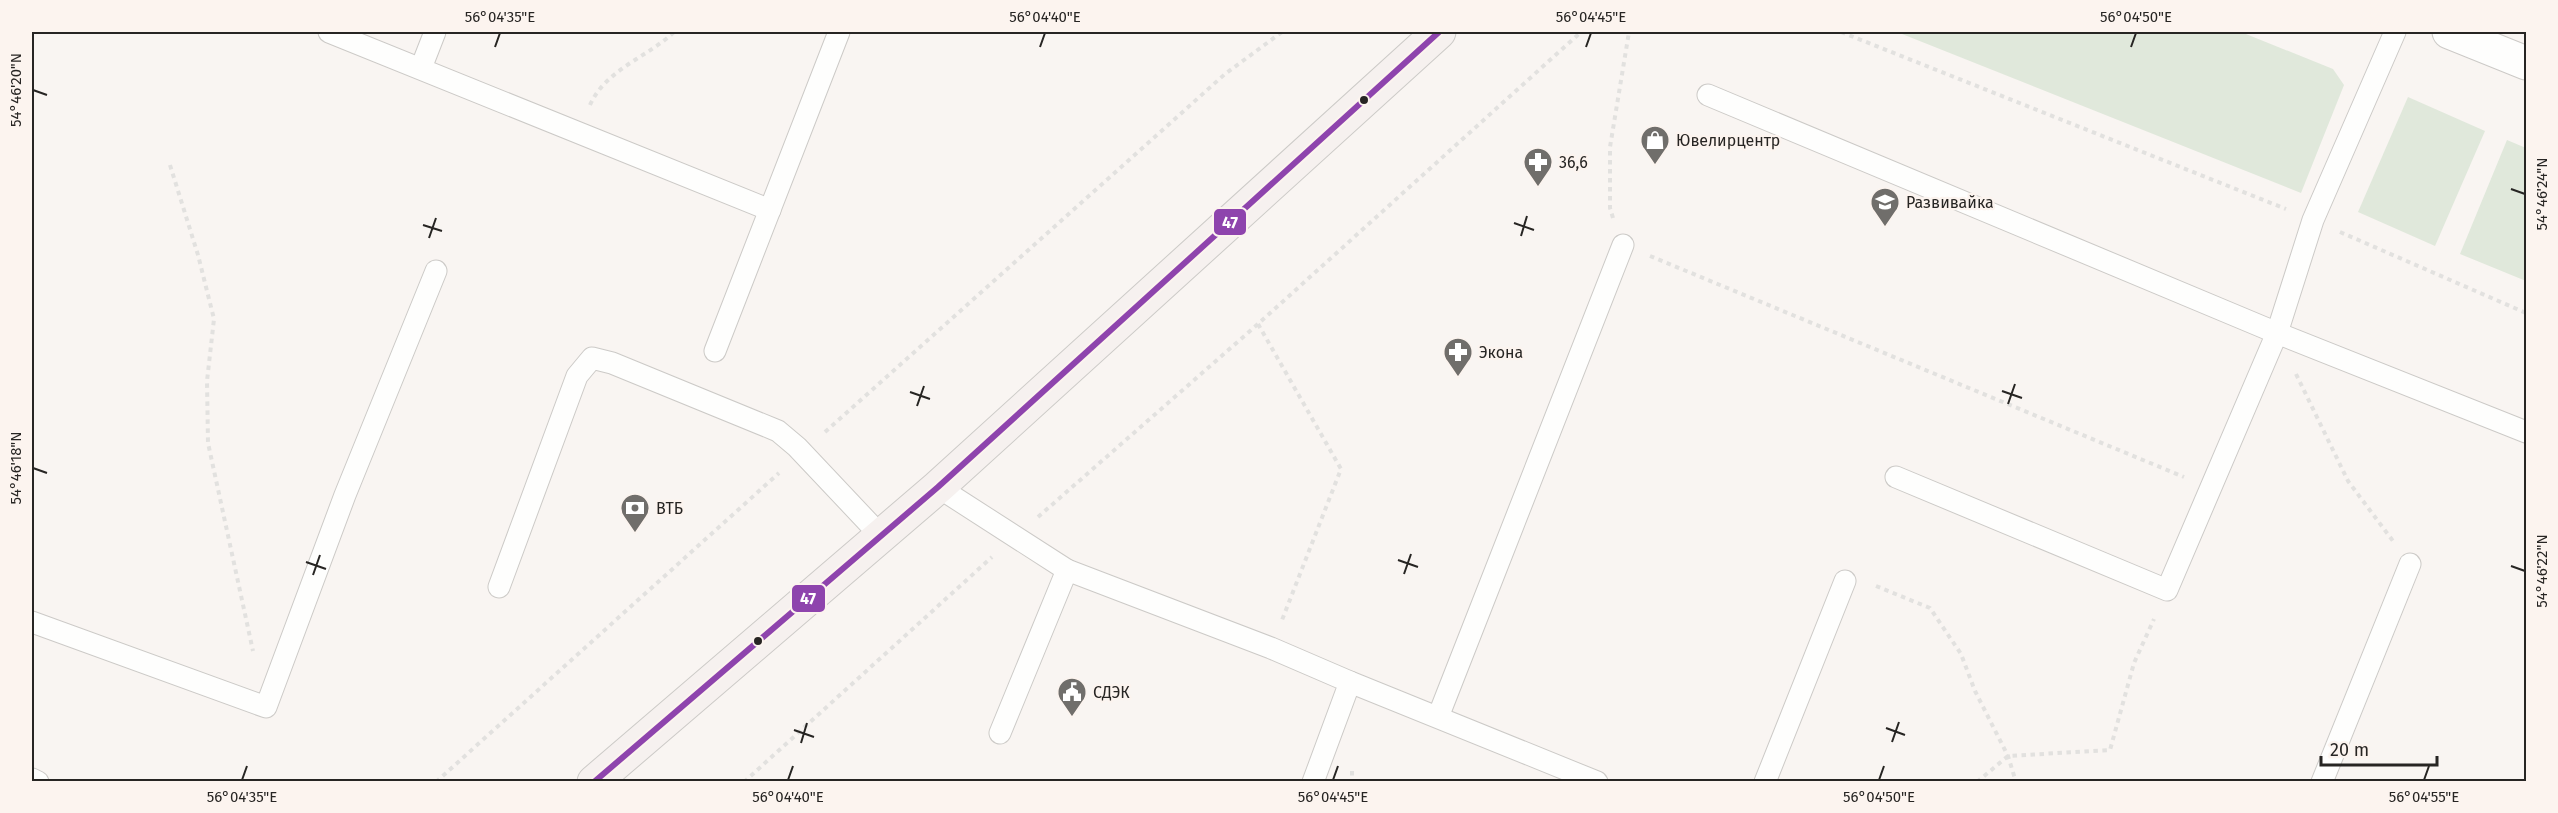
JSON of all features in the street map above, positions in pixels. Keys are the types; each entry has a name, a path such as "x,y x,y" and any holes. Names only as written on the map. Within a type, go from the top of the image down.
{"main road":[{"path":"594,782 938,487 1439,32"}],"street":[{"path":"2449,32 2526,63"}],"lane":[{"path":"329,32 354,36 421,68 770,210"},
{"path":"421,68 435,32"},
{"path":"715,351 839,32"},
{"path":"1896,477 2167,590 2277,333 2313,220 2395,32"},
{"path":"1708,94 2277,333 2526,432"},
{"path":"1438,717 1623,245"},
{"path":"32,622 266,707 345,495 436,271"},
{"path":"499,587 577,376 592,358 612,363 778,431 881,536"},
{"path":"938,487 1067,570 1271,648 1598,782"},
{"path":"2322,782 2410,564"},
{"path":"1000,733 1067,570"},
{"path":"1765,782 1845,581"},
{"path":"1313,782 1350,682"},
{"path":"32,779 38,782"}],"path":[{"path":"578,132 593,98 610,77 665,41 674,32"},
{"path":"436,782 1225,74 1282,32"},
{"path":"744,782 1014,537 1258,324 1581,32"},
{"path":"1629,32 1610,147 1610,208 1623,245 2211,488"},
{"path":"1841,32 2313,220 2526,313"},
{"path":"170,165 214,319 207,381 208,443 254,652"},
{"path":"1258,324 1341,469 1271,648"},
{"path":"2277,333 2348,481 2410,564"},
{"path":"1845,581 1874,585 1930,608 1961,654 1976,692 2008,756 2016,782"},
{"path":"1977,782 2008,756 2110,750 2134,663 2167,590"}],"shaded area":[{"path":"1897,32 2241,32 2333,69 2344,85 2301,193"},
{"path":"2408,97 2485,131 2435,246 2358,212"},
{"path":"2507,140 2526,148 2526,281 2460,254"}],"transit line":[{"name":"47","path":"594,782 938,487 1439,32"}],"place":[{"name":"Ювелирцентр","path":"1655,166"},
{"name":"36,6","path":"1538,188"},
{"name":"Развивайка","path":"1885,228"},
{"name":"Экона","path":"1458,378"},
{"name":"ВТБ","path":"635,534"},
{"name":"СДЭК","path":"1072,718"}]}
